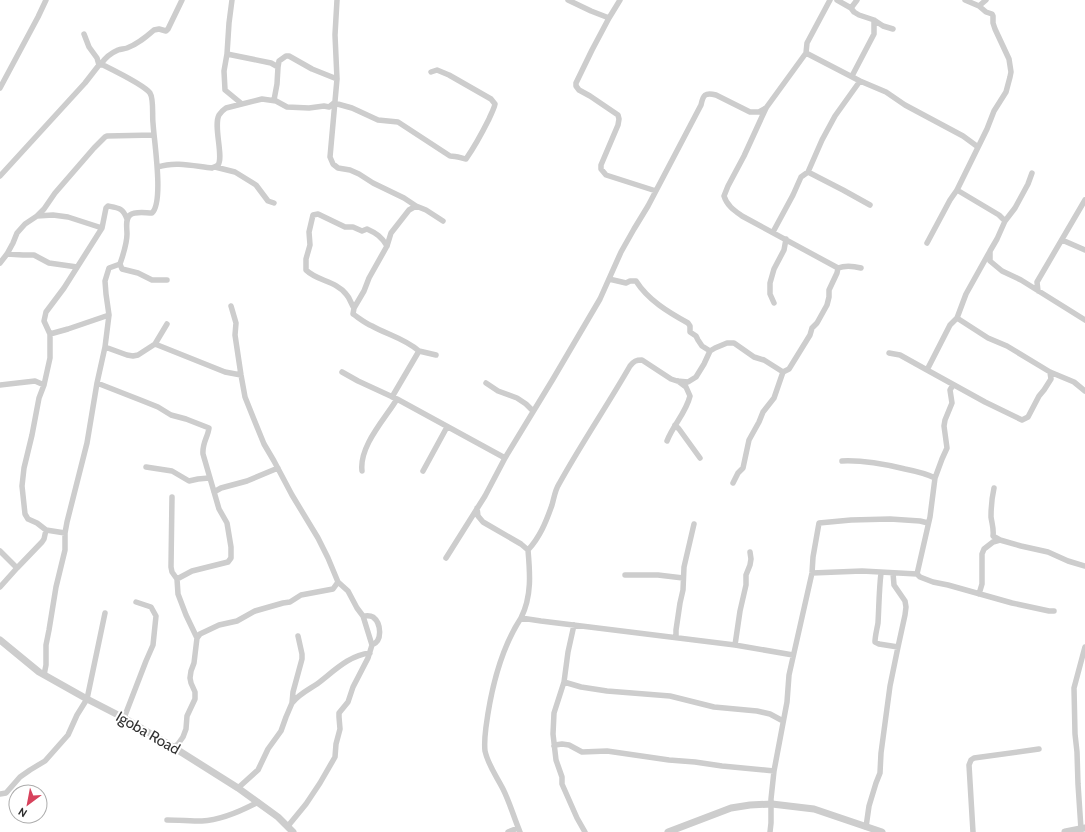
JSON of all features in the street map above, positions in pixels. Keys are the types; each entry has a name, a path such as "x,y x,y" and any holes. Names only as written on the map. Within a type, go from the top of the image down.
{"street":[{"path":"0,88 46,0"},
{"path":"0,176 104,59 118,50 137,43 154,30 159,29 166,32 182,0"},
{"path":"232,0 224,72 225,90 242,104"},
{"path":"337,0 335,35 337,79 330,157 335,167 350,170 359,174 373,183 426,210 443,221"},
{"path":"568,0 591,12 609,18"},
{"path":"620,0 578,77 576,86 579,90 618,116 619,119 618,125 601,165 603,172 612,177 656,191"},
{"path":"830,0 807,43 806,53 766,108 724,196 725,200 732,209 742,216 838,268 844,266 861,268"},
{"path":"837,0 851,8 854,12 874,20 883,26 893,29"},
{"path":"851,8 856,0"},
{"path":"927,243 957,190 994,112 1008,87 1011,72 1009,59 995,29 992,14 966,0"},
{"path":"979,6 986,0"},
{"path":"852,76 874,34 874,20"},
{"path":"65,533 46,530 37,523 28,519 25,514 22,486 24,468 39,398 44,385 50,358 50,334 44,321 44,316 64,288 102,228 106,208 108,206 139,212 152,213 155,210 158,168 156,161 152,97 145,88 100,64 89,48 84,34"},
{"path":"806,53 860,81 886,92 905,105 963,136 978,147"},
{"path":"227,54 271,63 278,67"},
{"path":"274,100 279,61 286,56 289,56 312,69 337,79"},
{"path":"334,103 352,108 378,120 398,122 450,156 466,159 475,146 495,104 491,99 444,73 437,70 431,72"},
{"path":"773,232 801,177 808,172 822,140 835,116 860,81"},
{"path":"446,558 478,507 505,458 600,299 621,252 656,191 701,105 702,99 710,93 716,94 757,115 758,124"},
{"path":"216,167 219,161 217,126 218,116 221,111 226,108 262,100 274,100 287,107 309,108 324,106 329,107 334,103"},
{"path":"754,113 766,108"},
{"path":"0,263 14,242 17,233 25,224 44,209 55,193 104,137 154,134"},
{"path":"158,168 170,164 183,164 212,168 216,167 235,172 256,185 268,201 274,203"},
{"path":"808,172 870,205"},
{"path":"927,370 950,325 957,318 966,294 997,239 1005,220 1015,208 1028,184 1032,173"},
{"path":"957,190 1005,220"},
{"path":"1038,291 1038,282 1085,200"},
{"path":"416,206 409,210 391,233 387,246 369,278 364,291 354,308 353,314 372,326 392,334 410,344 419,351 436,355"},
{"path":"120,209 124,212 127,219 127,236 120,264 122,269 138,272 152,280 167,280"},
{"path":"127,219 131,214 139,212"},
{"path":"354,308 347,295 338,286 311,275 306,270 306,259 310,244 309,232 313,215 318,214 345,227 353,227 362,231 367,229 383,238 387,246"},
{"path":"37,216 53,215 68,217 102,228"},
{"path":"774,303 770,294 770,282 774,269 784,250 786,239"},
{"path":"1062,240 1085,250"},
{"path":"990,251 990,261 993,264 1085,320"},
{"path":"7,254 34,255 49,263 77,267"},
{"path":"44,676 47,638 56,587 66,550 65,533 71,502 86,443 105,347 109,315 105,281 106,274 109,268 120,264"},
{"path":"733,483 738,473 743,468 749,440 763,412 774,398 783,372 789,369 827,305 829,290 837,274 838,268"},
{"path":"609,279 626,283 636,281 641,290 650,299 688,322 690,332 696,336 702,346 710,351"},
{"path":"231,306 236,323 235,335 240,375 247,403 264,444 318,538 338,582 348,591 363,616 372,645 370,653 353,687 348,702 339,713 338,717 340,729 336,744 335,757 291,829"},
{"path":"50,334 109,315"},
{"path":"957,318 988,338 1007,346 1050,372 1074,382 1085,391"},
{"path":"105,347 133,356 148,350 155,344 167,324"},
{"path":"678,381 688,382 696,377 710,351 727,343 734,343 754,357 764,360 783,372"},
{"path":"155,344 225,372 240,375"},
{"path":"362,471 361,464 369,443 379,425 389,413 419,351"},
{"path":"889,354 900,355 952,385 1007,414 1022,420 1028,417 1039,396 1051,379 1050,372"},
{"path":"528,550 535,543 542,532 558,486 581,445 634,361 642,360 667,376 678,381 686,387 690,396 684,411 667,441"},
{"path":"342,372 395,398 505,458"},
{"path":"0,385 35,381 44,385"},
{"path":"97,383 143,400 171,415 209,428 202,448 203,454 219,509 227,523 231,547 231,558 228,562 192,571 177,579"},
{"path":"486,383 498,391 517,398 533,411"},
{"path":"917,574 930,517 935,478 947,448 944,426 952,403 950,390 952,385"},
{"path":"675,425 700,458"},
{"path":"423,471 447,427"},
{"path":"842,461 860,460 894,466 922,472 935,478"},
{"path":"146,467 172,472 189,481 198,478 209,478"},
{"path":"214,492 221,488 247,481 278,468"},
{"path":"994,488 991,514 994,530 993,536 1000,540 1048,552 1068,561 1085,566"},
{"path":"172,498 172,572 177,579 178,594 186,615 198,638"},
{"path":"478,507 478,516 483,522 521,544 528,550 530,589 526,608 509,638 494,681 487,716 484,742 488,760 505,792 519,830 508,832"},
{"path":"770,832 771,798 774,771 787,702 789,675 812,574 813,557 819,523 890,519 928,523"},
{"path":"676,637 686,558 694,524"},
{"path":"0,587 16,568 42,542 46,530"},
{"path":"979,594 982,584 982,554 984,549 993,542 1000,540"},
{"path":"0,551 16,568"},
{"path":"736,645 740,611 746,585 746,575 751,559 750,552"},
{"path":"812,574 862,571 917,574 920,577 934,582 1012,603 1054,611"},
{"path":"881,573 875,642 898,647"},
{"path":"866,827 870,806 880,773 890,686 906,607 905,601 894,585 893,573"},
{"path":"625,575 658,575 683,578"},
{"path":"333,589 338,582"},
{"path":"173,747 178,744 183,737 186,729 187,716 194,699 195,692 190,678 200,634 219,625 237,621 255,611 290,602 301,595 333,589 345,589"},
{"path":"124,718 153,645 156,622 156,616 151,607 136,602"},
{"path":"0,794 6,793 20,777 45,761 68,735 77,714 87,699 105,614"},
{"path":"363,616 374,618 378,626 380,634 378,640 372,645"},
{"path":"521,618 736,645 793,655"},
{"path":"574,625 568,652 564,682 554,713 554,746 556,760 562,777 562,784 585,832"},
{"path":"292,703 293,692 302,659 298,636"},
{"name":"Igoba Road","path":"0,640 22,660 44,676 124,718 173,747 238,788 278,817 291,829"},
{"path":"1065,832 1083,829 1078,791 1074,688 1085,647"},
{"path":"238,788 261,767 268,749 281,731 292,703 298,696 351,658 370,653"},
{"path":"564,682 581,687 607,691 670,696 714,707 757,711 770,714 784,721"},
{"path":"554,746 566,744 582,752 606,751 669,760 774,771"},
{"path":"973,832 969,765 971,760 974,758 1039,749"},
{"path":"167,820 202,821 229,815 258,802"},
{"path":"668,832 731,808 772,804 814,809 882,832"}]}
